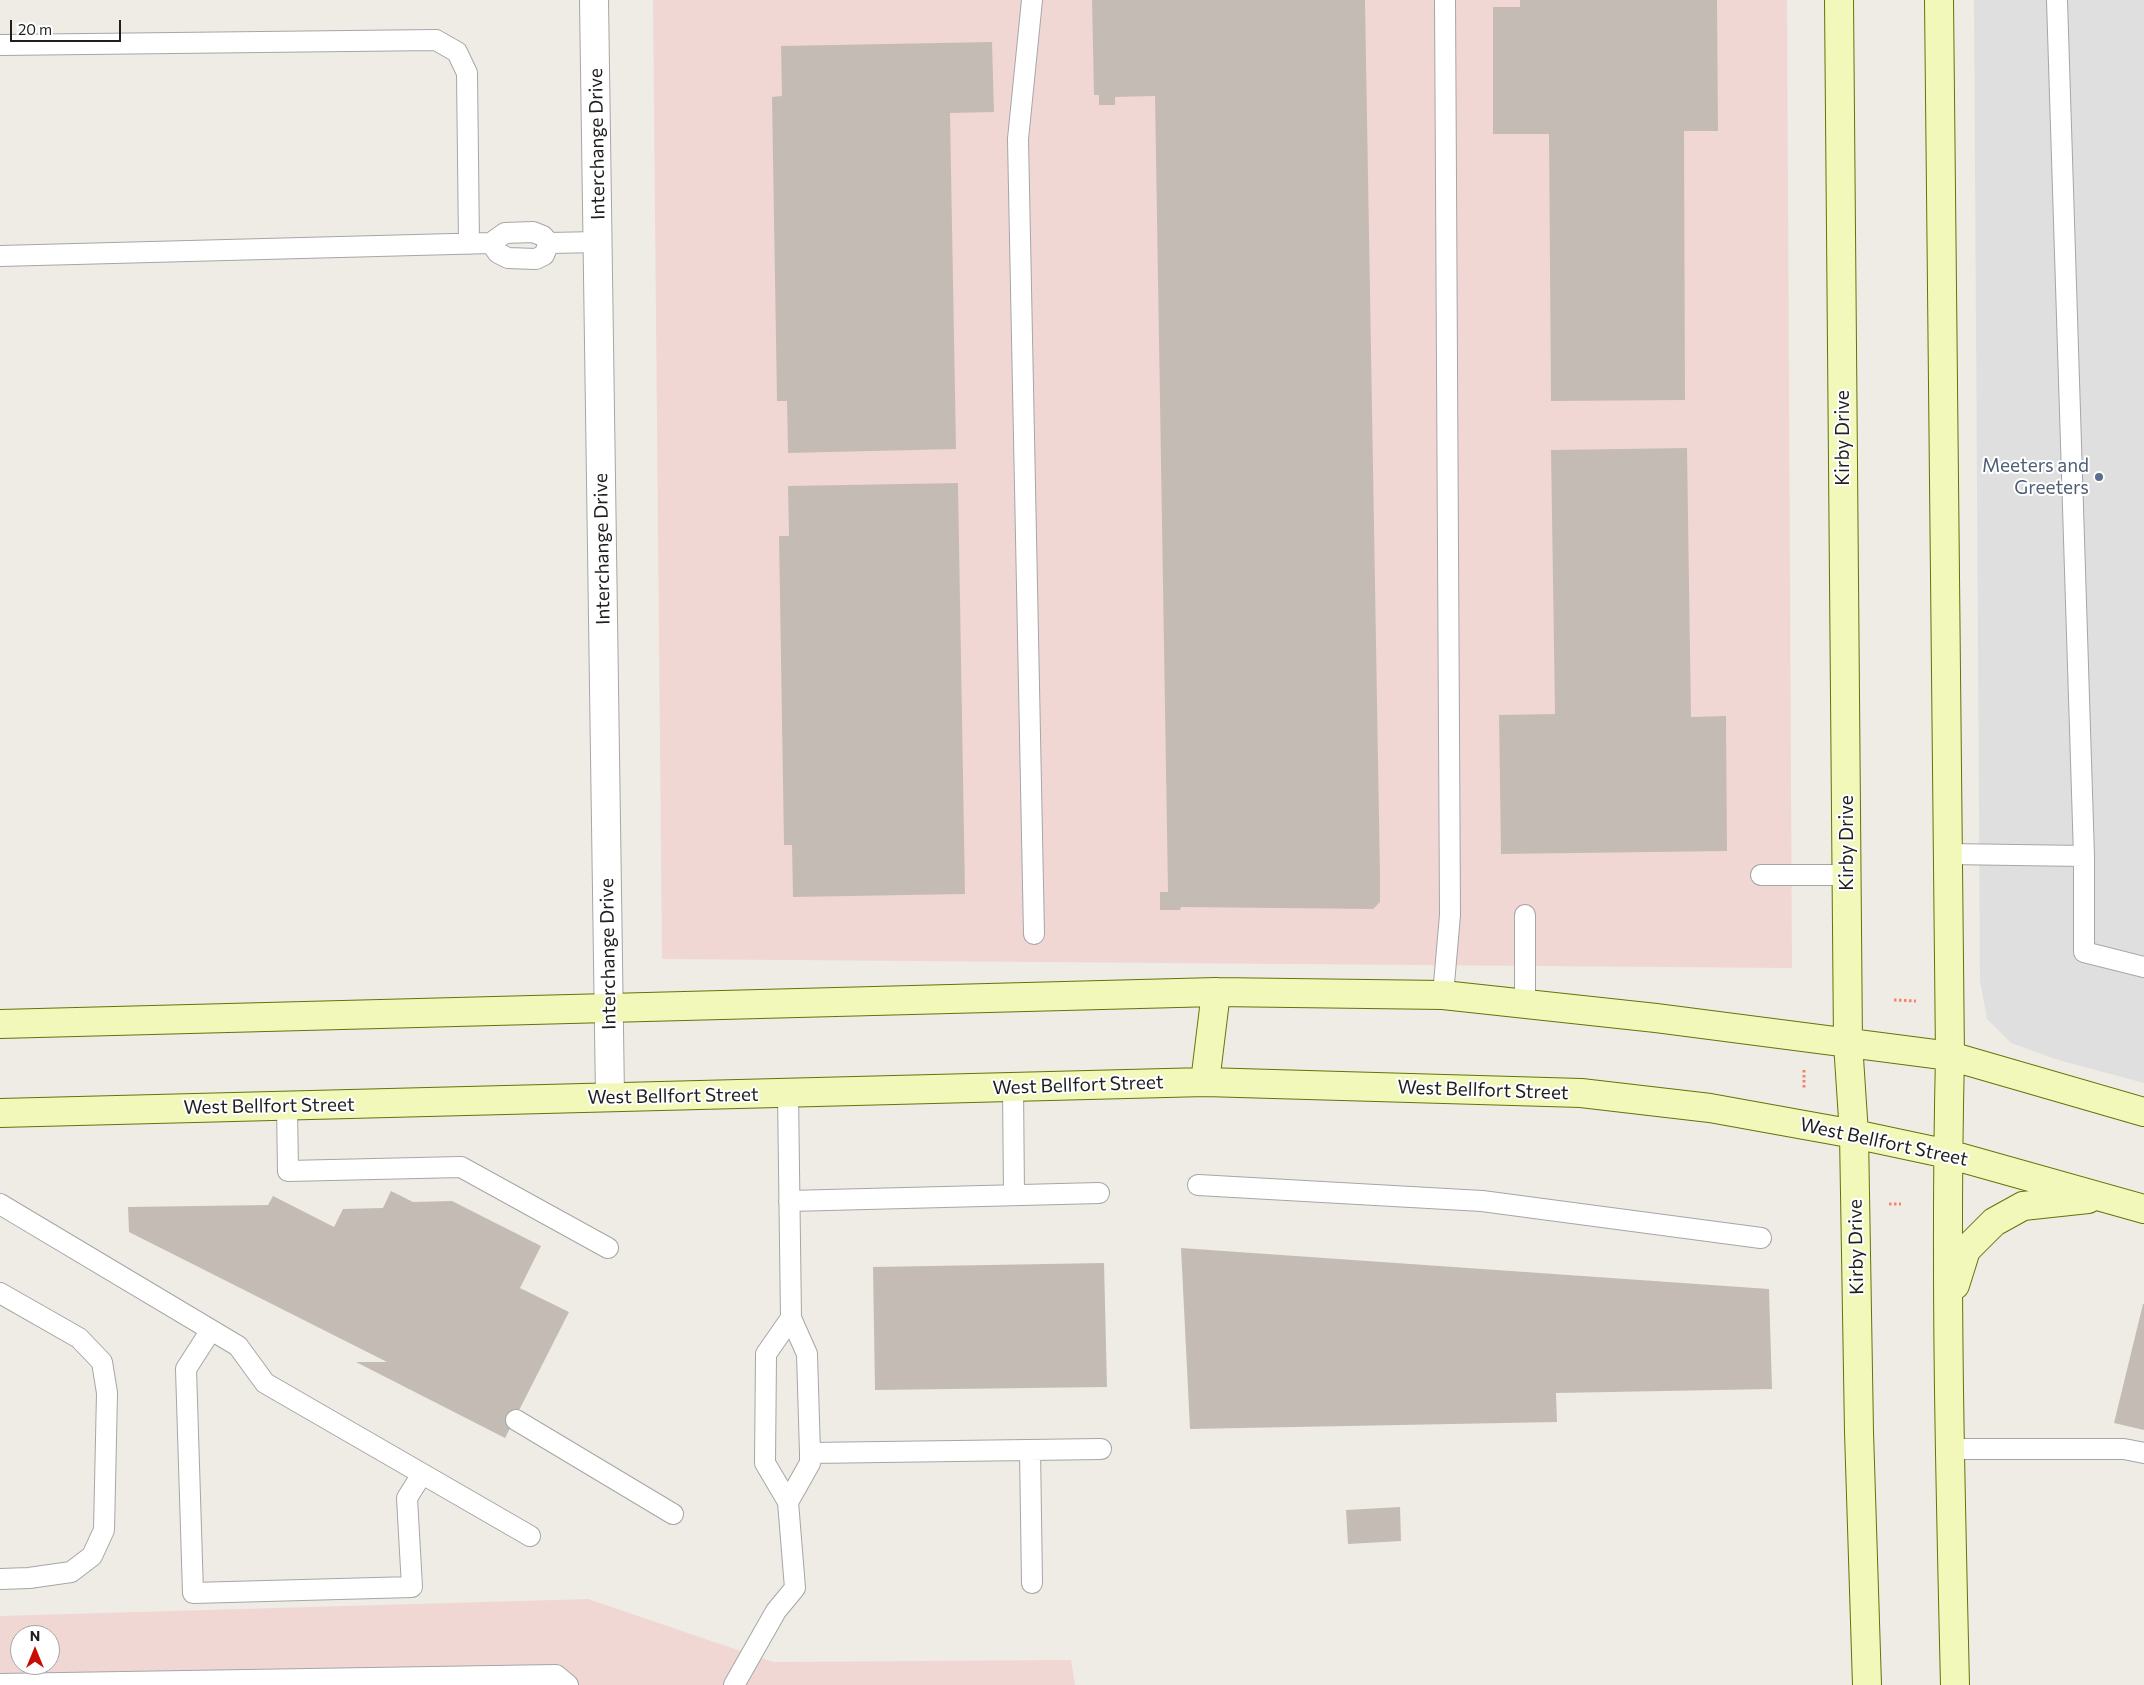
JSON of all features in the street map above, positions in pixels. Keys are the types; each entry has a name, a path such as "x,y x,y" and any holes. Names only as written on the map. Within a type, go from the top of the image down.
{"main road":[{"name":"Kirby Drive","path":"1839,0 1848,1043 1854,1134 1859,1432 1867,1685"},
{"path":"1939,0 1950,1056 1948,1154 1950,1449 1955,1685"},
{"path":"1205,1082 1216,992"},
{"path":"0,1024 1216,992 1443,995 1656,1018 1950,1056 2144,1112"},
{"name":"West Bellfort Street","path":"0,1113 1205,1082 1581,1093 1710,1108 1854,1134 1948,1154 2144,1209"},
{"path":"1949,1305 1966,1250 1994,1222 2023,1206 2103,1197"}],"street":[{"name":"Interchange Drive","path":"594,0 610,1097"}],"lane":[{"path":"1032,0 1018,139 1034,934"},
{"path":"1443,995 1450,915 1446,0"},
{"path":"2057,0 2084,856 2084,952 2144,968"},
{"path":"0,45 436,40 458,52 467,73 469,244"},
{"path":"0,256 491,244 505,233 533,232 543,236 549,244 598,242"},
{"path":"1948,854 2084,856"},
{"path":"1761,875 1847,875"},
{"path":"1525,915 1525,1004"},
{"path":"1013,1087 1014,1195"},
{"path":"788,1094 791,1318 806,1354 810,1453 810,1463 788,1502"},
{"path":"287,1106 288,1171 461,1167 608,1248"},
{"path":"1198,1185 1482,1202 1761,1238"},
{"path":"789,1202 1099,1193"},
{"path":"0,1204 238,1346 265,1383 530,1536"},
{"path":"0,1293 79,1338 102,1362 107,1393 104,1530 92,1556 71,1572 29,1578 0,1579"},
{"path":"734,1685 776,1611 795,1588 788,1502 764,1463 766,1354 791,1318"},
{"path":"211,1330 186,1369 193,1592 412,1587 407,1498 422,1474"},
{"path":"516,1420 674,1514"},
{"path":"810,1453 1101,1449"},
{"path":"1950,1449 2124,1449 2144,1454"},
{"path":"1030,1450 1032,1583"},
{"path":"0,1684 290,1682 556,1675 568,1685"}],"path":[{"path":"1894,1000 1920,1002"},
{"path":"1804,1064 1804,1088"}],"shaded area":[{"path":"653,0 1787,0 1792,968 662,959"},
{"path":"1974,0 2144,0 2144,1083 2055,1059 2011,1043 1987,1019 1980,981"},
{"path":"588,1599 773,1662 1071,1660 1075,1685 0,1685 0,1616"}],"building":[{"path":"1092,0 1365,0 1380,876 1380,902 1373,909 1181,907 1180,910 1160,910 1160,892 1168,892 1155,96 1115,97 1115,105 1099,105 1099,95 1094,95"},
{"path":"1520,0 1717,0 1718,131 1684,131 1685,400 1551,401 1549,134 1493,134 1493,7 1520,7"},
{"path":"992,42 994,112 950,113 956,449 788,453 787,401 777,401 772,97 782,96 781,46"},
{"path":"1687,448 1691,717 1726,716 1727,851 1501,854 1499,715 1555,714 1551,450"},
{"path":"958,483 965,894 793,897 792,845 784,845 779,536 789,536 788,486"},
{"path":"391,1191 413,1202 452,1201 541,1246 520,1288 569,1312 505,1438 356,1362 387,1362 129,1232 128,1207 268,1205 273,1196 334,1227 343,1209 383,1208"},
{"path":"1181,1248 1769,1289 1772,1389 1556,1393 1557,1422 1190,1429"},
{"path":"1104,1263 1107,1387 875,1390 873,1267"},
{"path":"2144,1304 2144,1430 2114,1423"},
{"path":"1400,1507 1401,1541 1348,1544 1346,1510"}],"place":[{"name":"Meeters and Greeters","path":"2099,477"}]}
